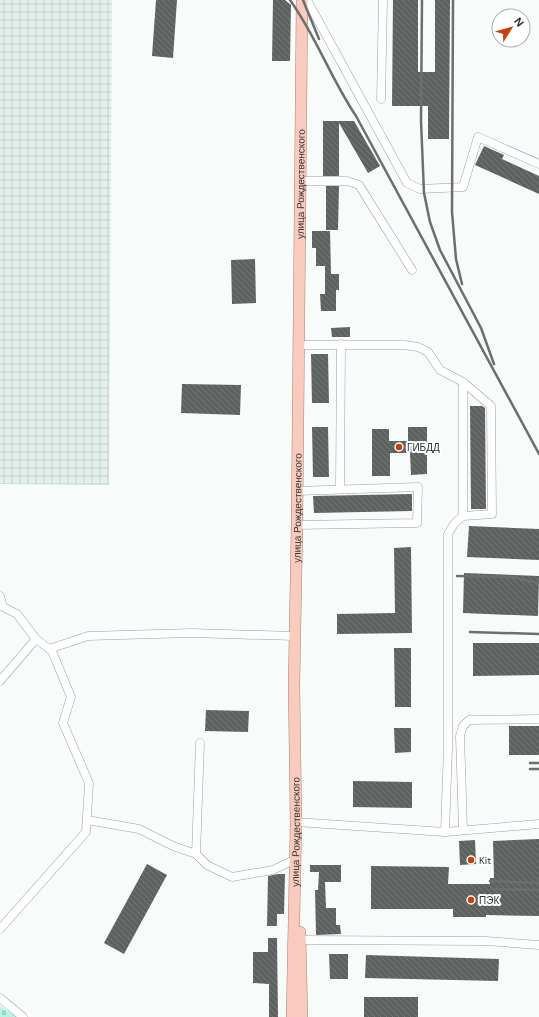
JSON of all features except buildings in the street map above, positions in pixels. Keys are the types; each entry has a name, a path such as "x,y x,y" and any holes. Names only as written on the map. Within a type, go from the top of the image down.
{"main road":[{"name":"улица Рождественского","path":"292,1017 294,860 296,822 294,636 297,525 296,492 302,0"},
{"path":"296,822 302,1017"}],"street":[{"path":"307,0 407,183 420,189 463,187 478,137 539,164"},
{"path":"381,98 383,0"},
{"path":"300,181 347,182 359,185 412,270"},
{"path":"298,345 341,344 418,346 428,352 440,370 463,382 491,406 492,514 463,516 454,524 448,534 448,747 446,832"},
{"path":"340,489 341,344"},
{"path":"463,382 463,516"},
{"path":"296,492 340,489 418,488 417,523 297,525"},
{"path":"0,596 3,607 17,614 36,639 52,651 70,697 63,723 89,783 86,832 0,929"},
{"path":"49,649 88,636 192,632 294,636"},
{"path":"0,681 36,639"},
{"path":"462,829 460,736 463,726 469,720 539,719"},
{"path":"196,854 200,743"},
{"path":"87,820 139,828 174,846 196,854 207,866 232,877 273,870 294,860"},
{"path":"296,822 446,832 462,829 539,824"},
{"path":"300,940 486,941 539,945"},
{"path":"0,998 23,1017"}],"shaded area":[{"path":"0,0 112,0 109,485 0,484"}],"green space":[{"path":"0,1006 17,1017 0,1017"}],"railway":[{"path":"290,0 308,28 539,454"},
{"path":"303,0 319,39"},
{"path":"422,0 421,121 424,193 430,222 440,250 481,328 494,364"},
{"path":"453,0 452,212 456,259 462,284"},
{"path":"457,576 511,577 539,583"},
{"path":"470,632 539,634"},
{"path":"530,763 539,763"},
{"path":"530,769 539,769"},
{"path":"490,881 539,883"},
{"path":"491,889 539,890"}],"place":[{"name":"ГИБДД","path":"399,447"},
{"name":"Kit","path":"471,860"},
{"name":"ПЭК","path":"471,900"}]}
